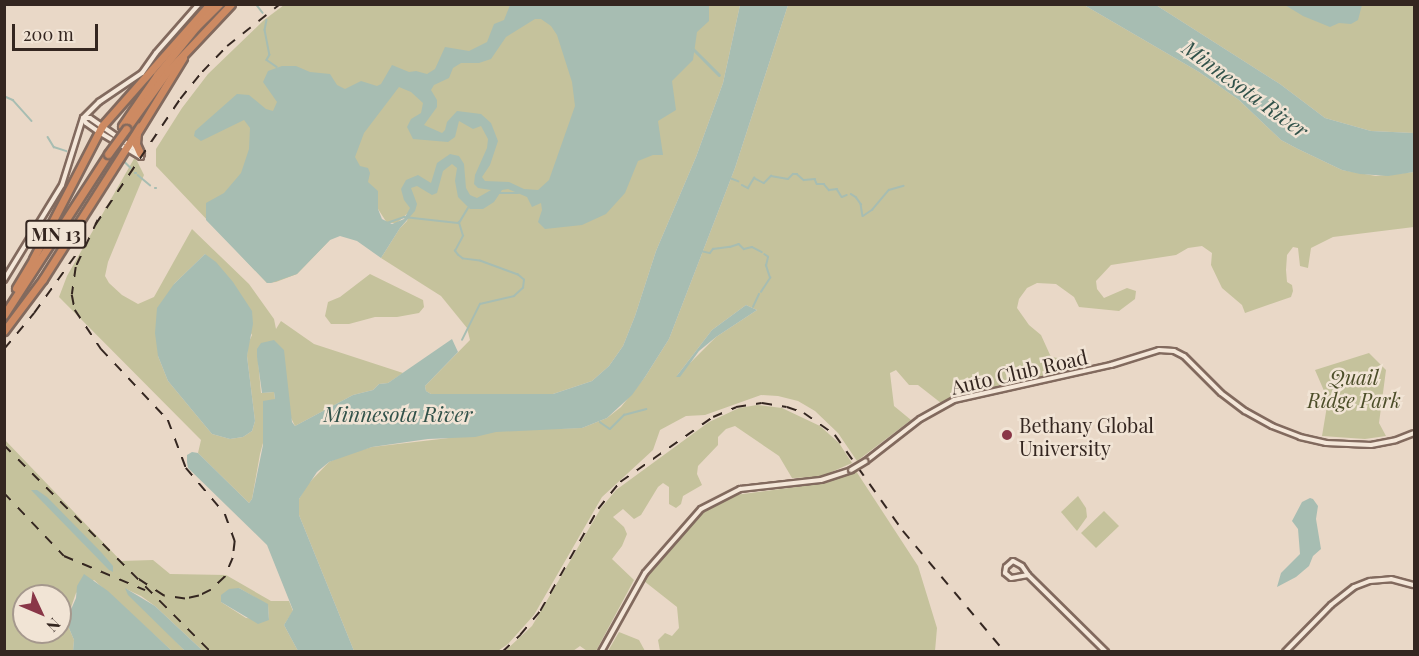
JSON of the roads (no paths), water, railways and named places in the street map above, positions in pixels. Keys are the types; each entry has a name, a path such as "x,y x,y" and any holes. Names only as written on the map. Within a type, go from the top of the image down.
{"highway":[{"path":"33,259 100,129 210,4"},
{"name":"MN 13","path":"124,128 157,75 196,27 219,4"},
{"name":"MN 13","path":"4,307 33,259 124,128 167,72 231,4"},
{"path":"4,331 43,279 189,47"},
{"path":"140,126 135,138 140,153"},
{"name":"MN 13","path":"4,315 106,153"}],"street":[{"path":"4,280 62,185 83,118 99,102 142,73 156,53 199,4"},
{"path":"83,118 90,118 100,129 141,157 140,153"},
{"name":"Auto Club Road","path":"601,651 645,573 691,519 710,503 740,489 821,480 851,470 920,419 954,400 1111,365 1154,351 1174,351 1184,356 1232,402 1286,432 1326,443 1363,445 1388,442 1414,433"},
{"path":"1028,576 1011,578 1005,573 1005,567 1009,562 1016,562 1106,651"},
{"path":"1285,651 1331,605 1354,587 1381,579 1401,580 1414,585"}],"water":[{"path":"1362,4 1358,20 1351,24 1339,23 1330,27 1303,16 1285,5"},
{"path":"510,5 709,5 709,21 697,32 693,60 672,81 676,110 658,121 663,155 653,155 638,161 625,193 606,214 582,225 545,229 538,222 542,210 541,203 532,207 527,197 508,189 502,190 494,202 483,209 470,209 458,197 455,181 457,168 452,164 443,171 437,193 432,195 417,186 411,188 417,204 415,211 400,228 381,258 357,241 340,236 330,240 297,274 271,283 267,283 206,220 206,203 224,193 241,173 249,149 250,128 244,120 201,141 194,136 195,131 237,94 249,95 266,109 273,111 277,102 263,82 268,71 282,66 296,66 310,72 330,74 337,85 345,89 361,81 377,86 381,84 392,65 409,72 427,74 435,69 445,47 469,51 487,42 494,24 504,20","holes":["535,19 541,19 551,26 557,35 572,82 575,106 549,180 538,190 524,189 509,182 485,181 482,177 490,165 498,141 491,123 481,114 457,111 447,122 442,133 424,125 437,107 437,100 431,90 434,85 449,78 453,68 461,63 479,63 491,59 506,37","399,87 411,92 423,103 421,113 411,119 407,127 413,139 448,142 455,137 459,121 473,129 481,126 488,139 487,148 475,175 474,184 478,188 491,190 477,198 470,195 466,188 464,164 459,156 450,154 437,163 431,183 418,175 406,180 401,189 404,200 410,208 404,219 392,224 382,219 378,209 378,191 368,182 370,173 368,168 360,166 355,157 364,133"]},
{"name":"Minnesota River","path":"740,5 788,5 735,168 669,339 645,377 632,395 607,418 582,428 496,432 475,437 428,439 372,447 329,462 317,472 299,499 299,515 354,651 298,651 284,625 293,610 267,545 188,468 187,462 187,455 192,452 198,453 249,503 252,499 263,445 263,401 275,399 274,392 262,393 257,357 257,349 261,343 274,340 284,350 292,422 295,426 353,395 373,390 379,384 388,383 452,339 458,352 425,386 426,391 431,394 553,394 592,381 609,366 623,346 635,316 656,251 696,157 723,83"},
{"name":"Minnesota River","path":"1084,5 1156,5 1280,84 1325,118 1371,131 1414,133 1414,172 1388,176 1360,174 1342,170 1298,149 1281,140 1239,100 1199,72"},
{"path":"205,254 216,262 233,282 252,311 253,324 247,356 255,421 252,431 243,437 230,439 212,434 168,381 158,356 155,333 157,308 174,284"},
{"path":"746,305 757,310 699,351 680,377 676,377 712,330"},
{"path":"31,490 37,490 47,497 101,552 113,566 113,572 109,570"},
{"path":"1310,498 1318,506 1316,519 1321,549 1313,556 1309,566 1296,577 1277,587 1281,573 1300,554 1298,529 1292,521 1302,502"},
{"path":"84,574 108,591 172,651 73,651 72,607 77,586"},
{"path":"125,588 155,606 203,651 185,651 128,595"},
{"path":"239,588 268,604 269,620 258,624 221,602 221,595 229,589"}],"waterway":[{"path":"256,4 263,13"},
{"path":"267,20 265,30 270,55 267,60 277,67"},
{"path":"692,48 719,75"},
{"path":"4,96 13,100 32,121"},
{"path":"48,137 54,147 66,151"},
{"path":"125,162 131,168"},
{"path":"742,185 748,188 754,178 764,183 771,176 788,179 793,174 797,174 804,180 815,179 817,184 824,184 829,190 837,189 842,197 847,195"},
{"path":"138,175 150,185"},
{"path":"730,178 738,181"},
{"path":"851,194 861,204 863,216 872,210 889,190 903,186"},
{"path":"499,193 518,193"},
{"path":"462,340 480,304 514,296 523,288 524,280 518,275 480,261 463,259 458,255 455,251 463,236 459,223 468,208"},
{"path":"387,223 404,217 458,223"},
{"path":"701,251 710,253 713,249 739,244 744,249 752,247 762,252"},
{"path":"761,292 770,278 766,266 768,257 765,255"},
{"path":"753,307 759,294"},
{"path":"600,422 610,429 624,415 646,409"}],"railway":[{"path":"95,225 180,99 202,72 227,46 280,4"},
{"path":"98,220 76,267 72,295 75,310 101,349 168,420 186,468 225,514 235,541 233,558 225,577 211,590 199,596 185,599 164,596 138,579"},
{"path":"4,349 34,313 77,253"},
{"path":"502,652 540,611 598,509 620,482 713,417 736,407 762,403 787,407 804,413 835,435 903,531 1005,652"},
{"path":"4,445 211,652"},
{"path":"4,493 64,556 145,590"}],"place":[{"name":"Bethany Global University","path":"1007,435"}],"park label":[{"name":"Quail Ridge Park","path":"1354,388"}]}
